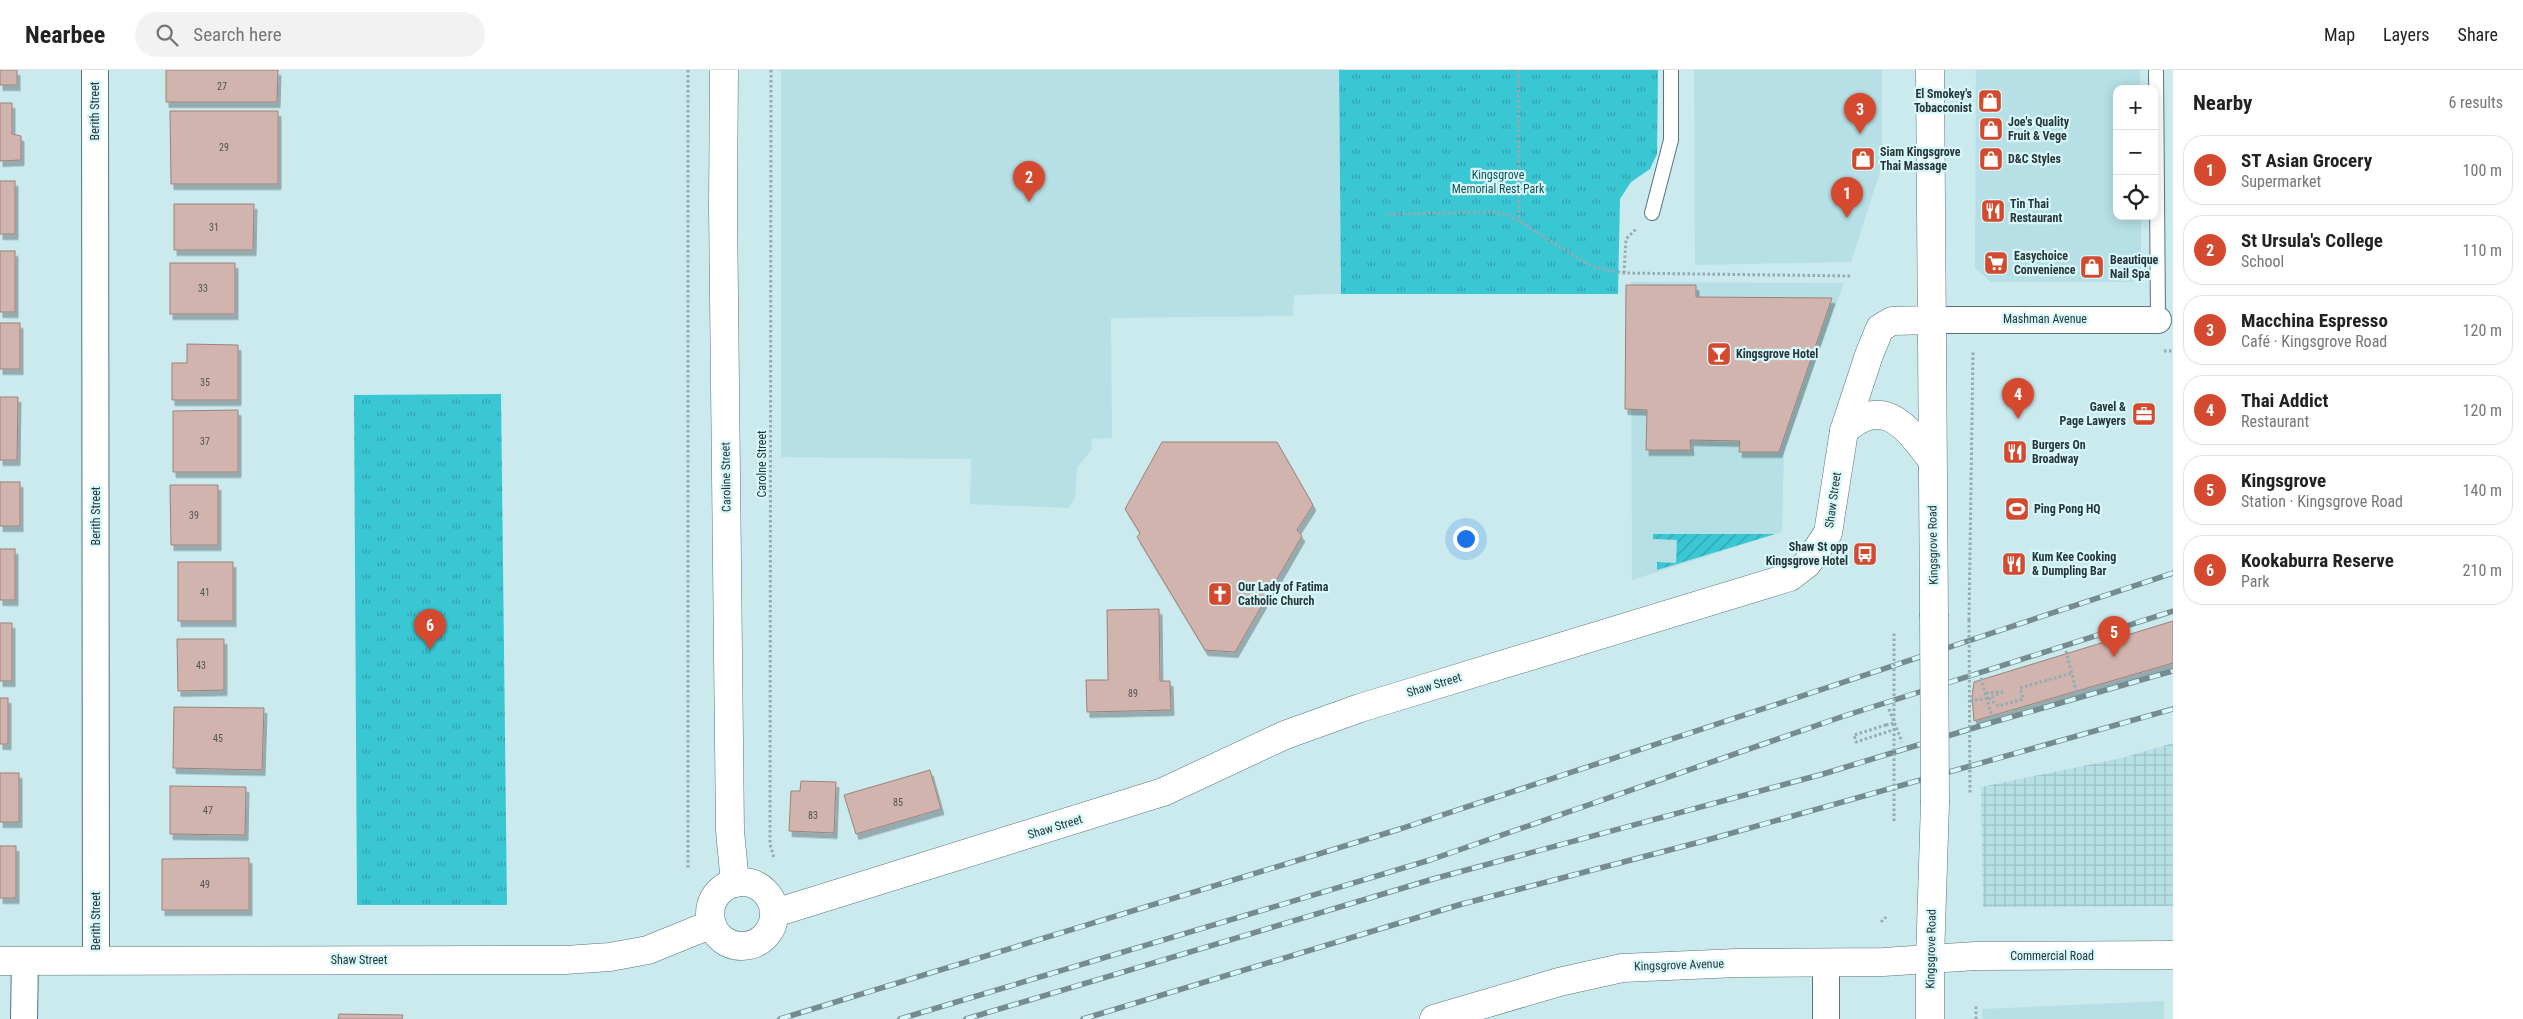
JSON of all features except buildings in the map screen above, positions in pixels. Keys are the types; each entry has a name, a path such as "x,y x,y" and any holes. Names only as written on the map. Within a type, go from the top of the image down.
{"street":[{"name":"Berith Street","path":"95,70 96,961"},
{"name":"Caroline Street","path":"724,70 723,207 730,831 735,883"},
{"name":"Kingsgrove Road","path":"1930,70 1935,803 1930,1019"},
{"name":"Shaw Street","path":"775,913 1163,792 1285,735 1352,711 1790,577 1811,560 1828,533 1844,431 1880,328 1892,321 1932,320"},
{"name":"Mashman Avenue","path":"1932,320 2158,320"},
{"path":"1844,431 1861,419 1873,415 1886,415 1898,420 1932,460"},
{"path":"735,883 754,884 762,889 768,895 775,913 774,923 762,940 743,946 724,940 712,924 710,914 717,894 735,883"},
{"name":"Shaw Street","path":"12,961 574,959 610,957 648,950 712,924"},
{"name":"Commercial Road","path":"1930,959 2173,955"},
{"name":"Kingsgrove Avenue","path":"1434,1019 1559,982 1622,968 1930,959"},
{"path":"12,961 24,1019"},
{"path":"1826,962 1826,1019"}],"lane":[{"path":"1652,214 1671,140 1671,70"},
{"path":"2156,70 2158,320"}],"path":[{"path":"688,70 688,870"},
{"name":"Carolne Street","path":"771,70 770,844 774,858"},
{"path":"1518,70 1519,221"},
{"path":"1388,214 1492,212 1508,215 1586,264 1624,273 1852,276"},
{"path":"1624,273 1626,239 1652,214"},
{"path":"1970,795 1972,351"},
{"path":"1894,631 1894,821"},
{"path":"2066,651 2077,694"},
{"path":"1989,698 1998,706 2023,699 2020,688 2072,673"},
{"path":"1982,678 1992,717"},
{"path":"1970,701 1989,698 2003,692 1986,693"},
{"path":"1889,709 1902,742"},
{"path":"1895,724 1854,735 1856,742 1896,729"},
{"path":"1881,922 1886,917"},
{"path":"1976,1004 1976,1019"}],"shaded area":[{"path":"781,70 1339,70 1341,294 1294,295 1293,316 1111,318 1112,438 1091,439 1092,449 1077,468 1075,498 1069,508 970,504 971,459 781,457"},
{"path":"1694,70 1882,70 1882,166 1851,262 1695,265"},
{"path":"1976,70 2140,70 2140,85 2113,85 2113,220 2141,220 2141,273 2134,282 1991,282 1975,268"},
{"path":"1631,282 1844,283 1784,451 1782,532 1632,580"},
{"path":"2173,743 2173,906 1983,907 1981,787 2122,758"},
{"path":"2164,1001 2164,1019 1982,1019 1982,1009"}],"green space":[{"name":"Kingsgrove Memorial Rest Park","path":"1339,70 1658,70 1657,154 1650,169 1631,182 1620,199 1618,294 1341,294"},
{"path":"501,394 507,905 357,905 354,395"},
{"path":"1653,534 1775,534 1657,570 1657,562 1676,563 1677,540 1653,539"}],"railway":[{"path":"780,1019 1400,829 2173,573"},
{"path":"900,1019 1430,860 1841,717 2173,611"},
{"path":"966,1019 1433,879 1823,774 1990,723 2173,671"},
{"path":"1083,1019 1462,904 1700,842 2173,709"}],"place":[{"name":"El Smokey's Tobacconist","path":"1990,101"},
{"name":"Joe's Quality Fruit & Vege","path":"1991,129"},
{"name":"Macchina Espresso","path":"1860,134"},
{"name":"Siam Kingsgrove Thai Massage","path":"1863,159"},
{"name":"D&C Styles","path":"1991,159"},
{"name":"St Ursula's College","path":"1029,202"},
{"name":"Tin Thai Restaurant","path":"1993,211"},
{"name":"ST Asian Grocery","path":"1847,218"},
{"name":"Easychoice Convenience","path":"1996,263"},
{"name":"Beautique Nail Spa","path":"2092,267"},
{"name":"Kingsgrove Hotel","path":"1719,354"},
{"name":"Gavel & Page Lawyers","path":"2144,414"},
{"name":"Thai Addict","path":"2018,419"},
{"name":"Burgers On Broadway","path":"2015,452"},
{"name":"Ping Pong HQ","path":"2017,509"},
{"name":"Shaw St opp Kingsgrove Hotel","path":"1865,554"},
{"name":"Kum Kee Cooking & Dumpling Bar","path":"2014,564"},
{"name":"Our Lady of Fatima Catholic Church","path":"1220,594"},
{"name":"Kookaburra Reserve","path":"430,650"},
{"name":"Kingsgrove","path":"2114,657"}]}
